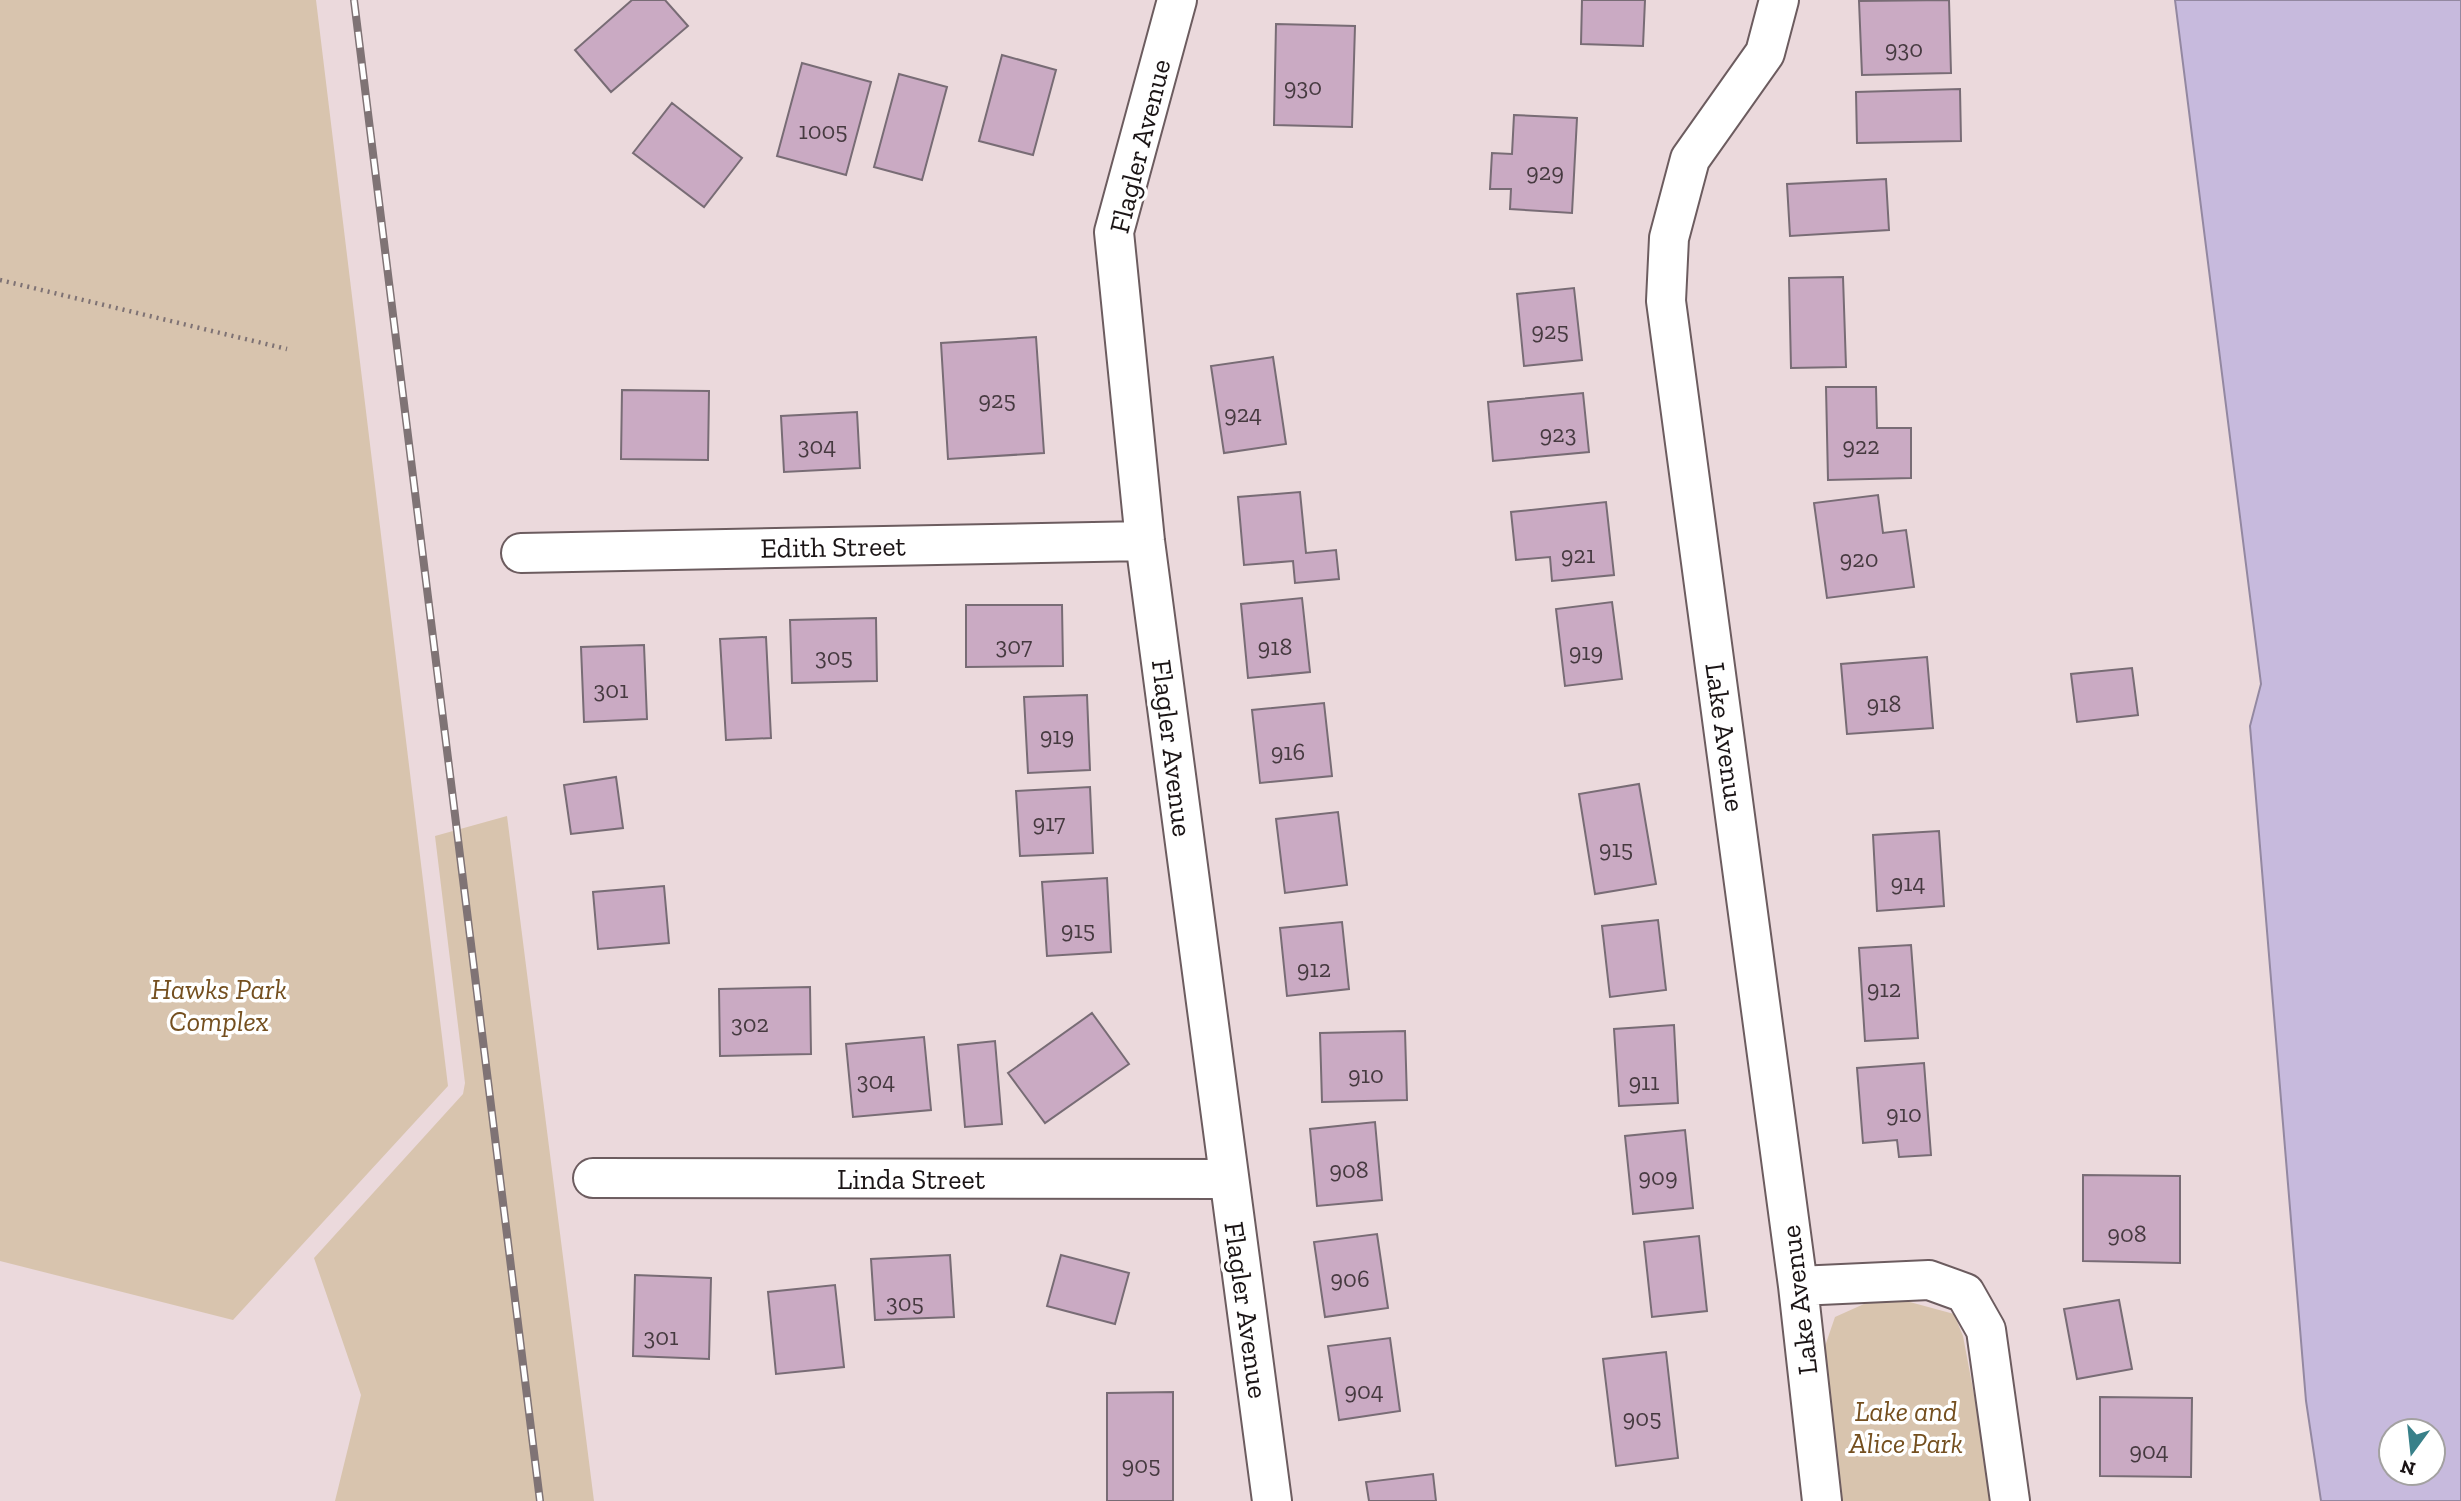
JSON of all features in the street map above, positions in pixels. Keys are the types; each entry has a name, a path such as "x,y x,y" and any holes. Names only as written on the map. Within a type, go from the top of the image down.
{"street":[{"name":"Flagler Avenue","path":"1177,0 1114,232 1145,541 1272,1501"},
{"name":"Lake Avenue","path":"1779,0 1765,53 1690,159 1669,238 1666,302 1798,1286 1822,1501"},
{"name":"Edith Street","path":"521,553 1145,541"},
{"name":"Linda Street","path":"593,1178 1229,1179"},
{"path":"1798,1286 1929,1280 1965,1293 1986,1330 2010,1501"}],"path":[{"path":"0,280 287,349"}],"green space":[{"name":"Hawks Park Complex","path":"0,0 316,0 448,1086 233,1320 0,1261"},
{"path":"507,816 594,1501 335,1501 361,1395 314,1258 463,1094 465,1083 435,836"},
{"name":"Lake and Alice Park","path":"1884,1295 1954,1314 1963,1336 1994,1501 1840,1501 1823,1352 1835,1317"}],"shaded area":[{"path":"2175,0 2461,0 2461,1501 2321,1501 2306,1401 2250,726 2261,684"}],"building":[{"path":"632,0 665,0 688,26 611,92 575,50"},
{"path":"1582,0 1645,0 1643,46 1581,44"},
{"path":"1949,0 1951,73 1862,75 1859,1"},
{"path":"1276,24 1355,26 1352,127 1274,125"},
{"path":"1002,55 1056,70 1033,155 979,141"},
{"path":"802,63 871,82 846,175 777,156"},
{"path":"899,74 947,87 922,180 874,167"},
{"path":"1960,89 1961,141 1857,143 1856,92"},
{"path":"672,103 742,158 704,207 633,153"},
{"path":"1514,115 1577,118 1572,213 1510,209 1511,189 1490,189 1492,153 1512,154"},
{"path":"1886,179 1889,230 1790,236 1787,184"},
{"path":"1843,277 1846,367 1791,368 1789,278"},
{"path":"1574,288 1582,360 1524,366 1517,294"},
{"path":"1036,337 1044,453 948,459 941,343"},
{"path":"1273,357 1286,444 1224,453 1211,366"},
{"path":"1826,387 1876,387 1877,428 1911,428 1911,478 1828,480"},
{"path":"622,390 709,391 708,460 621,459"},
{"path":"1583,393 1589,452 1493,461 1488,402"},
{"path":"857,412 860,468 784,472 781,416"},
{"path":"1300,492 1306,553 1336,550 1339,579 1295,583 1293,561 1244,565 1238,497"},
{"path":"1878,495 1883,533 1906,530 1914,587 1827,598 1814,503"},
{"path":"1606,502 1614,575 1552,581 1550,557 1516,560 1511,512"},
{"path":"1302,598 1310,672 1248,678 1241,604"},
{"path":"1612,602 1622,679 1565,686 1556,609"},
{"path":"966,605 1062,605 1063,666 966,667"},
{"path":"876,618 877,681 792,683 790,620"},
{"path":"766,637 771,738 726,740 720,639"},
{"path":"644,645 647,719 584,722 581,647"},
{"path":"1927,657 1933,728 1847,734 1841,664"},
{"path":"2132,668 2138,715 2077,722 2071,674"},
{"path":"1087,695 1090,770 1028,773 1024,697"},
{"path":"1324,703 1332,776 1260,783 1252,710"},
{"path":"616,777 623,828 571,834 564,785"},
{"path":"1639,784 1656,884 1595,894 1579,794"},
{"path":"1090,787 1093,853 1020,856 1016,791"},
{"path":"1338,812 1347,885 1285,893 1276,819"},
{"path":"1939,831 1944,906 1877,911 1873,835"},
{"path":"1107,878 1111,952 1047,956 1042,882"},
{"path":"664,886 669,943 598,949 593,892"},
{"path":"1658,920 1666,990 1610,997 1602,926"},
{"path":"1342,922 1349,989 1287,996 1280,928"},
{"path":"1911,945 1918,1038 1865,1041 1859,948"},
{"path":"810,987 811,1054 720,1056 719,989"},
{"path":"1092,1013 1129,1064 1045,1123 1008,1073"},
{"path":"1674,1025 1678,1103 1619,1106 1614,1029"},
{"path":"1405,1031 1407,1100 1322,1102 1320,1033"},
{"path":"924,1037 931,1110 853,1117 846,1044"},
{"path":"995,1041 1002,1124 965,1127 958,1045"},
{"path":"1924,1063 1931,1155 1899,1157 1897,1140 1863,1143 1857,1068"},
{"path":"1375,1122 1382,1200 1317,1206 1310,1129"},
{"path":"1685,1130 1693,1208 1633,1214 1625,1136"},
{"path":"2083,1175 2180,1176 2180,1263 2083,1261"},
{"path":"1377,1234 1388,1308 1325,1317 1314,1242"},
{"path":"1699,1236 1707,1311 1652,1317 1644,1242"},
{"path":"950,1255 954,1317 875,1320 871,1259"},
{"path":"1061,1255 1129,1273 1115,1324 1047,1306"},
{"path":"635,1275 711,1278 709,1359 633,1356"},
{"path":"835,1285 844,1367 776,1374 768,1292"},
{"path":"2119,1300 2132,1369 2077,1379 2064,1309"},
{"path":"1390,1338 1400,1411 1339,1420 1328,1346"},
{"path":"1666,1352 1678,1458 1616,1466 1603,1359"},
{"path":"1173,1392 1173,1501 1107,1501 1107,1393"},
{"path":"2100,1397 2192,1398 2191,1477 2100,1476"},
{"path":"1433,1474 1436,1501 1369,1501 1366,1482"}],"railway":[{"path":"354,0 540,1501"}]}
